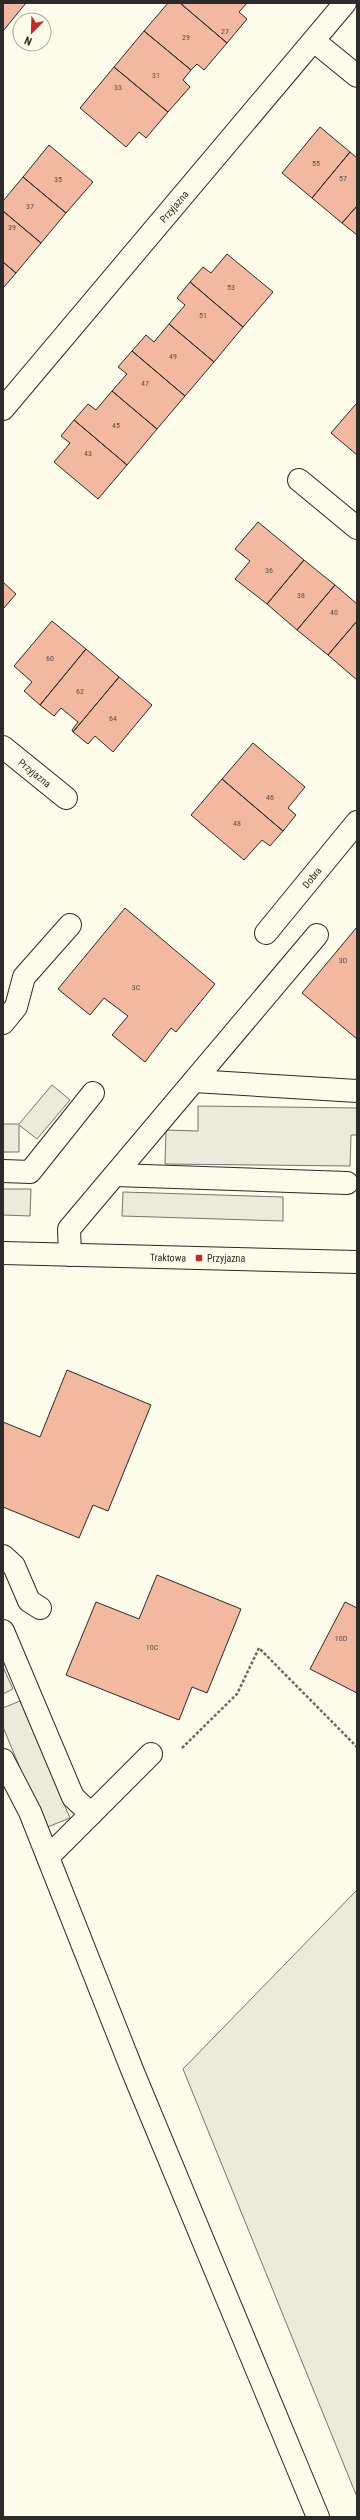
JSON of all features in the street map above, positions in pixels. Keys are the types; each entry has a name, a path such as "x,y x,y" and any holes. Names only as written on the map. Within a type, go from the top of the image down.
{"street":[{"name":"Przyjazna","path":"3,410 346,3"},
{"path":"314,41 357,76"},
{"path":"300,480 357,528"},
{"name":"Przyjazna","path":"3,747 66,798"},
{"name":"Dobra","path":"266,933 357,822"},
{"path":"3,1023 16,1007 24,977 70,924"},
{"path":"70,1255 70,1229 317,935"},
{"path":"194,1081 357,1091"},
{"path":"3,1171 30,1172 93,1093"},
{"path":"115,1175 347,1183"},
{"name":"Traktowa","path":"3,1253 357,1262"},
{"path":"3,1556 14,1566 29,1601 40,1608"},
{"path":"3,1631 73,1797 91,1814"},
{"path":"48,1858 152,1754"},
{"path":"3,1760 30,1812 133,2072 318,2517"}],"path":[{"path":"176,1753 236,1694 259,1648 357,1747"}],"shaded area":[{"path":"52,1085 70,1100 37,1139 19,1125 19,1152 3,1152 3,1124 19,1124"},
{"path":"198,1106 357,1108 357,1135 351,1135 350,1166 165,1164 166,1130 198,1131"},
{"path":"3,1189 31,1189 30,1216 3,1215"},
{"path":"123,1192 283,1197 283,1221 122,1216"},
{"path":"3,1667 13,1689 3,1694"},
{"path":"20,1701 70,1818 45,1828 3,1727 3,1708"},
{"path":"357,1890 357,2497 183,2069"}],"building":[{"path":"3,3 26,3 19,12 12,12 12,20 3,31"},
{"path":"168,3 180,3 227,43 204,70 197,64 191,70 144,31"},
{"path":"180,3 247,3 239,12 247,19 227,43"},
{"path":"144,31 191,70 183,80 190,87 168,112 114,67"},
{"path":"114,67 168,112 146,138 139,132 126,147 80,108"},
{"path":"320,127 350,152 312,198 282,173"},
{"path":"49,145 93,182 66,213 23,177"},
{"path":"350,152 357,158 357,206 342,223 312,198"},
{"path":"23,177 66,213 41,243 3,211 3,201"},
{"path":"357,206 357,235 342,223"},
{"path":"3,211 41,243 16,273 3,262"},
{"path":"227,254 273,292 243,327 190,282 203,267 211,273"},
{"path":"3,262 16,273 3,288"},
{"path":"190,282 243,327 214,362 169,324 185,305 177,298"},
{"path":"169,324 214,362 185,396 132,351 146,335 154,342"},
{"path":"132,351 185,396 157,429 112,391 127,374 118,367"},
{"path":"112,391 157,429 127,465 74,420 88,404 96,410"},
{"path":"356,404 357,406 357,455 331,433"},
{"path":"74,420 127,465 98,499 54,462 70,443 61,436"},
{"path":"258,522 304,560 267,604 235,579 250,561 235,549"},
{"path":"304,560 335,585 297,630 267,604"},
{"path":"3,582 16,594 3,609"},
{"path":"335,585 357,604 357,621 328,655 297,630"},
{"path":"52,621 86,649 40,705 24,691 32,682 14,666"},
{"path":"357,621 357,680 328,655"},
{"path":"86,649 119,677 73,732 72,730 78,722 61,708 54,716 40,705"},
{"path":"119,677 152,705 113,752 95,736 88,744 73,732"},
{"path":"253,743 305,787 288,808 296,815 283,831 222,779"},
{"path":"222,779 283,831 270,846 262,840 244,860 191,815"},
{"path":"125,908 215,984 176,1032 171,1028 145,1062 112,1035 128,1016 104,998 90,1015 58,989"},
{"path":"357,927 357,1039 302,993"},
{"path":"67,1370 151,1405 108,1511 93,1505 79,1538 3,1507 3,1422 40,1437"},
{"path":"157,1575 241,1609 207,1693 192,1687 179,1720 66,1675 96,1602 139,1619"},
{"path":"345,1602 357,1608 357,1693 310,1669"}],"place":[{"name":"Przyjazna","path":"199,1258"}]}
